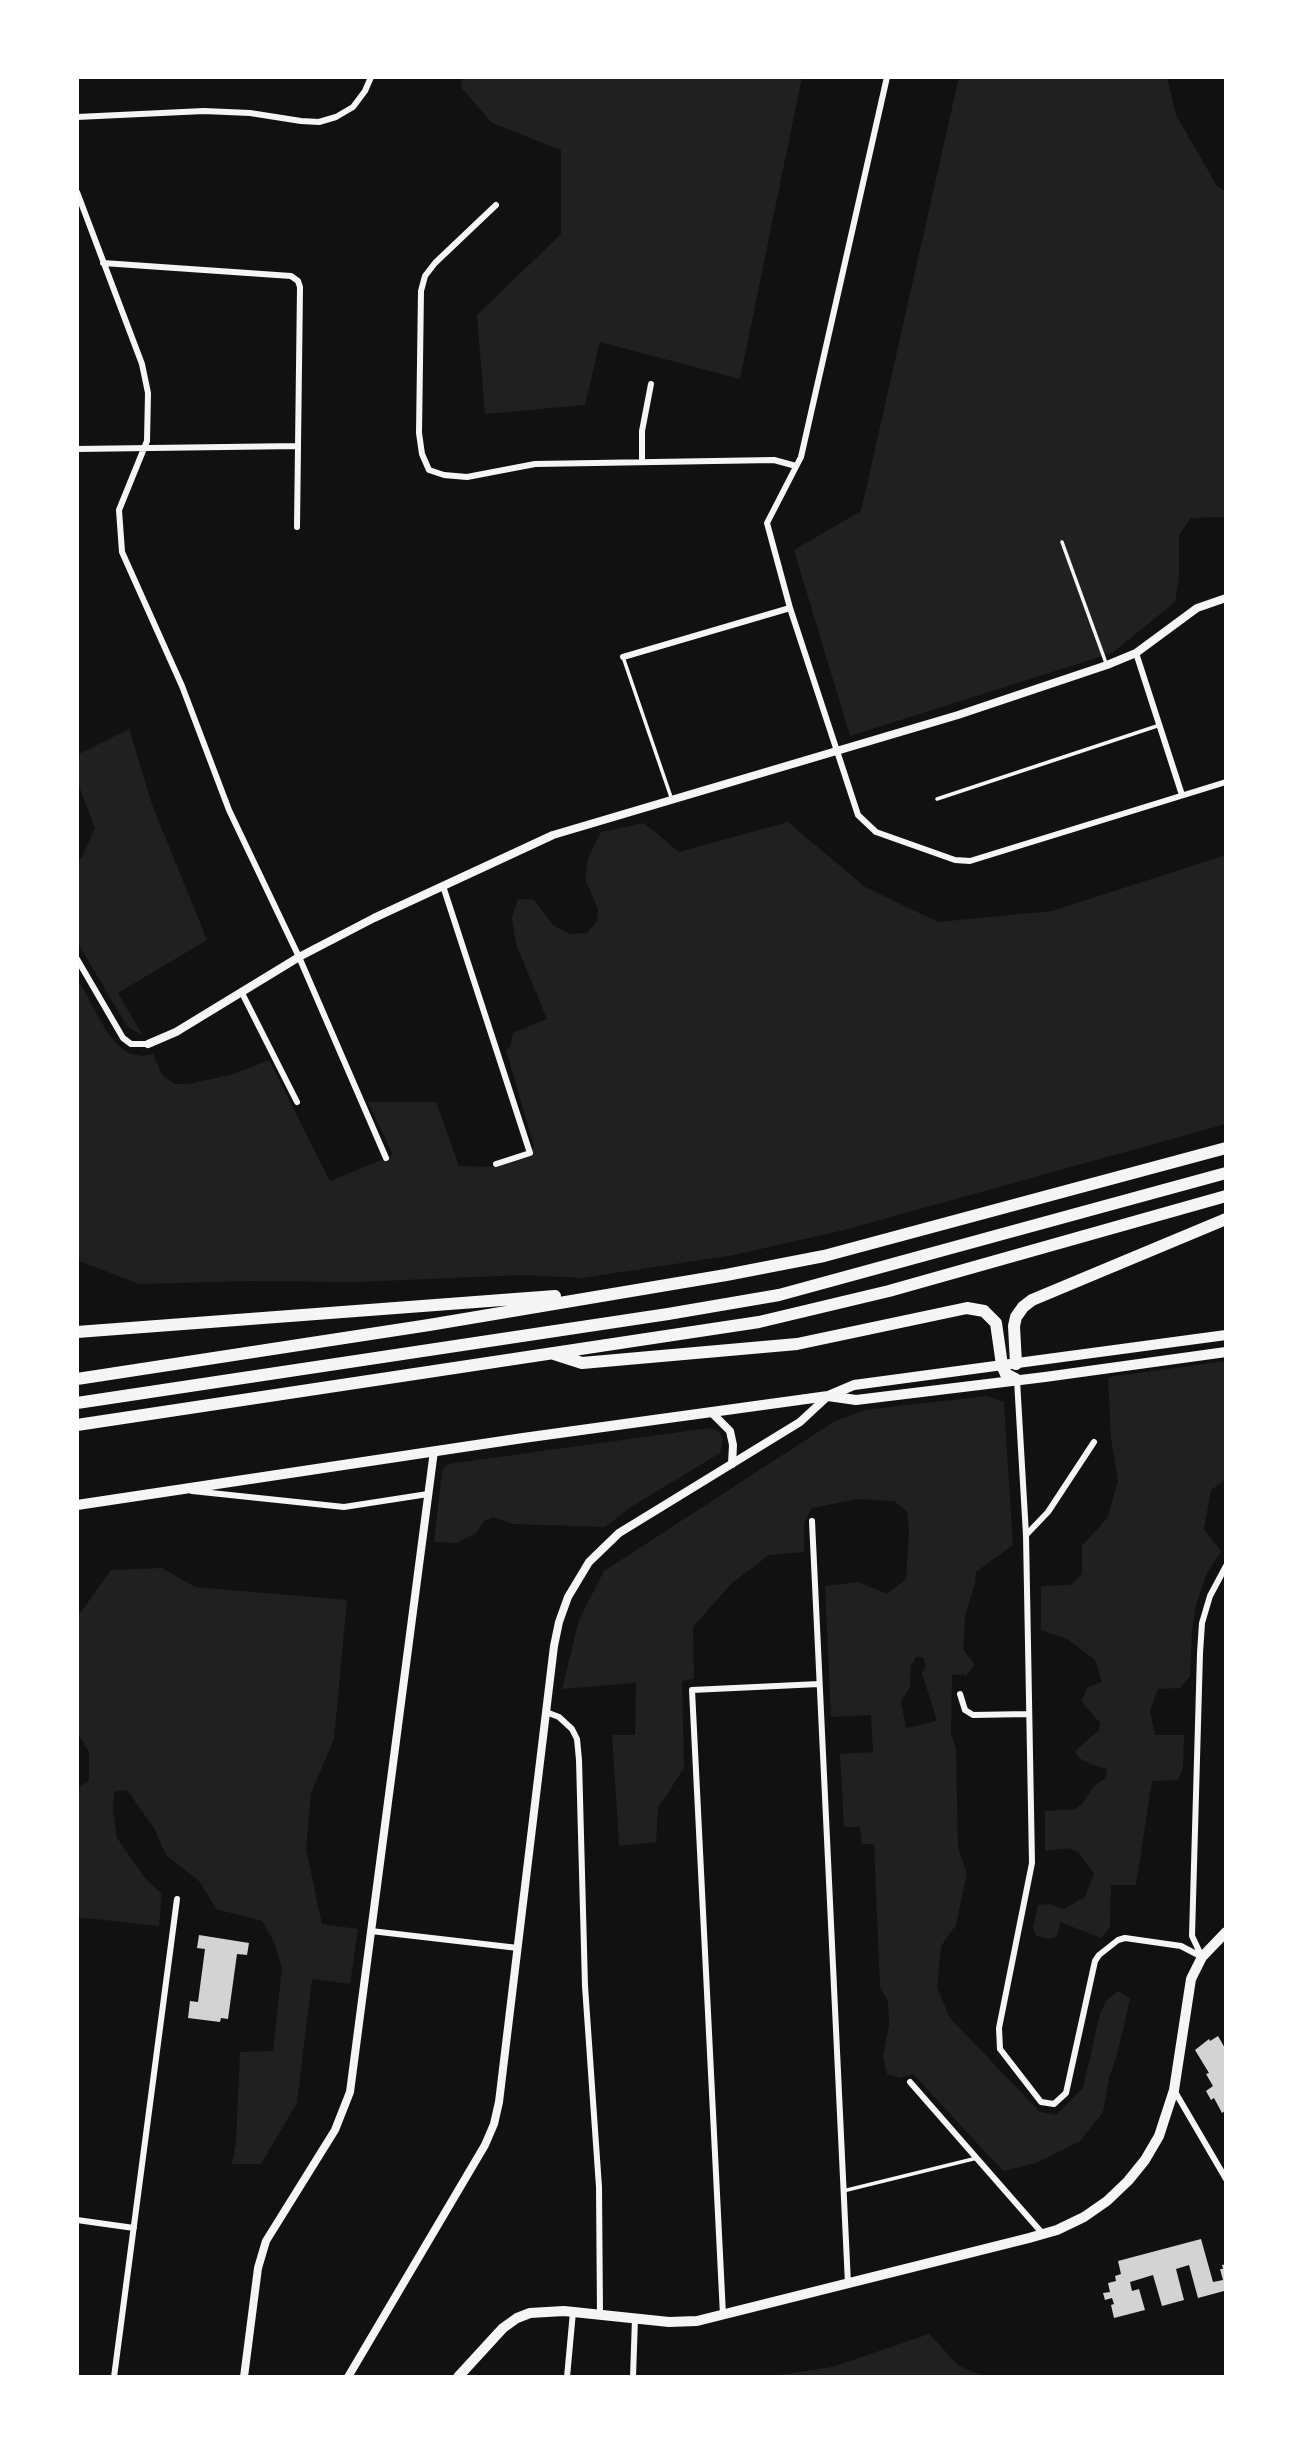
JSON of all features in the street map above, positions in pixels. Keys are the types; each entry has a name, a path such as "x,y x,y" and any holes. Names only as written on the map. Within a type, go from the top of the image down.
{"highway":[{"path":"77,1379 429,1325 824,1256 1226,1148"},
{"path":"77,1403 696,1310 779,1295 1226,1173"},
{"path":"77,1425 551,1352 696,1333 819,1309 1226,1196"},
{"path":"1016,1364 1016,1317 1032,1300 1226,1219"},
{"path":"77,1332 387,1307 622,1292"},
{"path":"551,1352 582,1363 797,1344 967,1308 984,1311 996,1323 1002,1365 1006,1374 1017,1380"}],"main road":[{"path":"77,1505 434,1451 828,1396 854,1385 1226,1335"},
{"path":"828,1396 856,1400 1226,1352"},
{"path":"1016,1364 1017,1380"},
{"path":"458,2377 497,2335 517,2318 537,2312 573,2312 688,2322 1043,2234 1090,2213 1128,2181 1159,2136 1174,2090 1189,1987 1202,1957 1226,1932"}],"street":[{"path":"77,117 204,111 250,113 319,122 337,117 353,107 371,77"},
{"path":"887,77 801,457 767,523 790,608 858,815 876,832 955,860 970,861 1226,782"},
{"path":"77,192 142,364 148,393 148,441 119,510 122,552 182,686 229,810 299,957 386,1158"},
{"path":"496,205 435,263 425,276 421,291 419,433 422,454 429,470 444,475 467,477 527,464 774,460 796,466"},
{"path":"103,263 295,278 300,287 297,527"},
{"path":"642,462 642,431 651,384"},
{"path":"77,449 298,446"},
{"path":"77,958 123,1038 131,1044 148,1044 176,1032 299,957 374,918 553,835 958,715 1107,665 1136,653 1197,608 1226,598"},
{"path":"623,657 790,608"},
{"path":"1136,653 1182,795"},
{"path":"443,886 530,1153 496,1164"},
{"path":"242,993 297,1102"},
{"path":"1017,1380 1026,1535 1032,1863 999,2028 998,2040 1002,2054 1041,2102 1054,2104 1066,2093 1095,1961 1099,1955 1118,1940 1125,1938 1184,1947 1202,1957"},
{"path":"348,2377 490,2135 499,2102 554,1646 562,1610 574,1584 589,1562 619,1533 800,1422 828,1396"},
{"path":"711,1412 730,1432 733,1446 732,1464"},
{"path":"1026,1535 1048,1512 1094,1442"},
{"path":"244,2377 258,2268 266,2241 335,2130 347,2101 434,1451"},
{"path":"179,1490 344,1507 428,1494"},
{"path":"811,1521 848,2284"},
{"path":"1202,1957 1192,1936 1200,1653 1202,1623 1215,1583 1226,1566"},
{"path":"723,2315 692,1690 819,1684"},
{"path":"960,1693 965,1710 973,1715 1028,1714"},
{"path":"546,1712 559,1717 572,1728 577,1740 579,1760 585,1986 599,2186 600,2315"},
{"path":"114,2377 177,1899"},
{"path":"371,1931 517,1948"},
{"path":"910,2082 1043,2234"},
{"path":"1174,2090 1226,2179"},
{"path":"77,2220 134,2228"},
{"path":"567,2377 573,2312"},
{"path":"633,2377 635,2318"}],"lane":[{"path":"1062,542 1107,665"},
{"path":"623,657 672,801"},
{"path":"937,799 1160,725"},
{"path":"844,2192 976,2158"}],"shaded area":[{"path":"462,77 802,77 740,379 600,342 585,405 485,414 477,315 561,234 561,150 492,123 461,87"},
{"path":"959,77 1167,77 1176,115 1217,186 1226,192 1226,517 1191,518 1179,535 1179,578 1175,602 1112,653 850,736 794,550 861,511"},
{"path":"129,729 153,807 207,940 118,993 143,1036 127,1026 77,942 77,861 82,857 95,828 77,781 77,755"},
{"path":"788,822 865,887 938,922 1052,911 1226,855 1226,1124 844,1230 734,1255 582,1278 525,1275 357,1282 139,1284 77,1260 77,978 107,1032 118,1045 128,1053 142,1056 153,1054 162,1075 175,1084 188,1084 234,1074 269,1060 330,1181 393,1155 368,1102 436,1102 459,1166 495,1167 529,1155 534,1146 506,1050 510,1047 513,1033 547,1019 516,944 512,918 518,899 534,900 553,925 569,934 587,933 597,921 598,909 585,879 588,858 601,832 644,823 679,852"},
{"path":"1226,1361 1226,1479 1211,1490 1204,1529 1221,1551 1207,1573 1197,1601 1192,1630 1190,1676 1180,1688 1158,1689 1150,1711 1155,1735 1184,1735 1183,1768 1178,1780 1152,1781 1136,1885 1111,1885 1110,1927 1101,1938 1060,1922 1057,1936 1050,1939 1036,1936 1033,1927 1038,1905 1049,1904 1063,1909 1084,1898 1094,1874 1078,1852 1068,1848 1045,1851 1045,1811 1075,1809 1083,1803 1093,1787 1105,1778 1107,1769 1079,1758 1075,1751 1099,1730 1100,1723 1081,1701 1088,1687 1102,1682 1095,1660 1067,1639 1041,1630 1041,1586 1070,1585 1082,1574 1082,1546 1108,1517 1118,1481 1111,1438 1108,1377"},
{"path":"987,1396 1004,1402 1013,1545 976,1572 965,1617 963,1649 975,1665 965,1677 964,1674 952,1675 951,1734 956,1749 958,1848 967,1874 956,1925 941,1946 937,1988 950,2018 1040,2112 1056,2115 1083,2088 1100,2013 1107,2000 1118,1991 1130,1999 1103,2112 1080,2141 1036,2163 1003,2171 913,2074 900,2078 887,2074 883,2057 889,2026 888,2001 880,1987 874,1844 862,1844 860,1827 844,1827 840,1754 873,1752 871,1715 831,1717 825,1586 859,1582 887,1594 906,1579 909,1532 907,1511 894,1501 858,1499 812,1508 804,1523 804,1552 769,1555 732,1583 693,1627 694,1679 682,1681 684,1768 658,1808 656,1842 619,1846 612,1735 635,1735 636,1683 562,1689 579,1620 604,1571 835,1421 864,1410","holes":["916,1657 923,1657 926,1666 922,1673 937,1721 906,1728 901,1702 910,1687 911,1666"]},
{"path":"709,1428 718,1431 723,1439 720,1453 631,1507 605,1527 513,1524 493,1517 484,1521 477,1532 457,1543 434,1542 442,1470 448,1464"},
{"path":"162,1568 195,1587 347,1600 334,1739 311,1793 306,1849 322,1924 358,1929 350,1984 312,1979 297,2103 261,2164 232,2164 236,2143 240,2052 273,2051 282,1968 274,1942 262,1921 216,1909 200,1882 166,1855 154,1828 127,1790 114,1792 113,1810 117,1838 145,1878 162,1894 159,1926 77,1917 77,1788 89,1781 89,1752 77,1733 77,1613 81,1612 111,1570"},
{"path":"929,2334 959,2366 986,2377 767,2377 832,2367"}],"building":[{"path":"199,1935 249,1943 247,1955 237,1954 228,2019 221,2018 220,2022 188,2018 190,2001 198,2002 205,1949 197,1948"},
{"path":"1218,2036 1226,2050 1226,2110 1222,2113 1214,2098 1211,2100 1206,2091 1213,2086 1206,2074 1209,2073 1195,2050 1209,2039 1210,2041"},
{"path":"1201,2239 1213,2282 1223,2280 1220,2269 1226,2264 1226,2296 1224,2291 1198,2298 1189,2265 1176,2269 1184,2300 1162,2306 1153,2275 1130,2282 1132,2291 1139,2289 1145,2310 1114,2318 1112,2298 1105,2300 1103,2293 1110,2292 1108,2283 1116,2281 1115,2276 1121,2274 1118,2261"}]}
